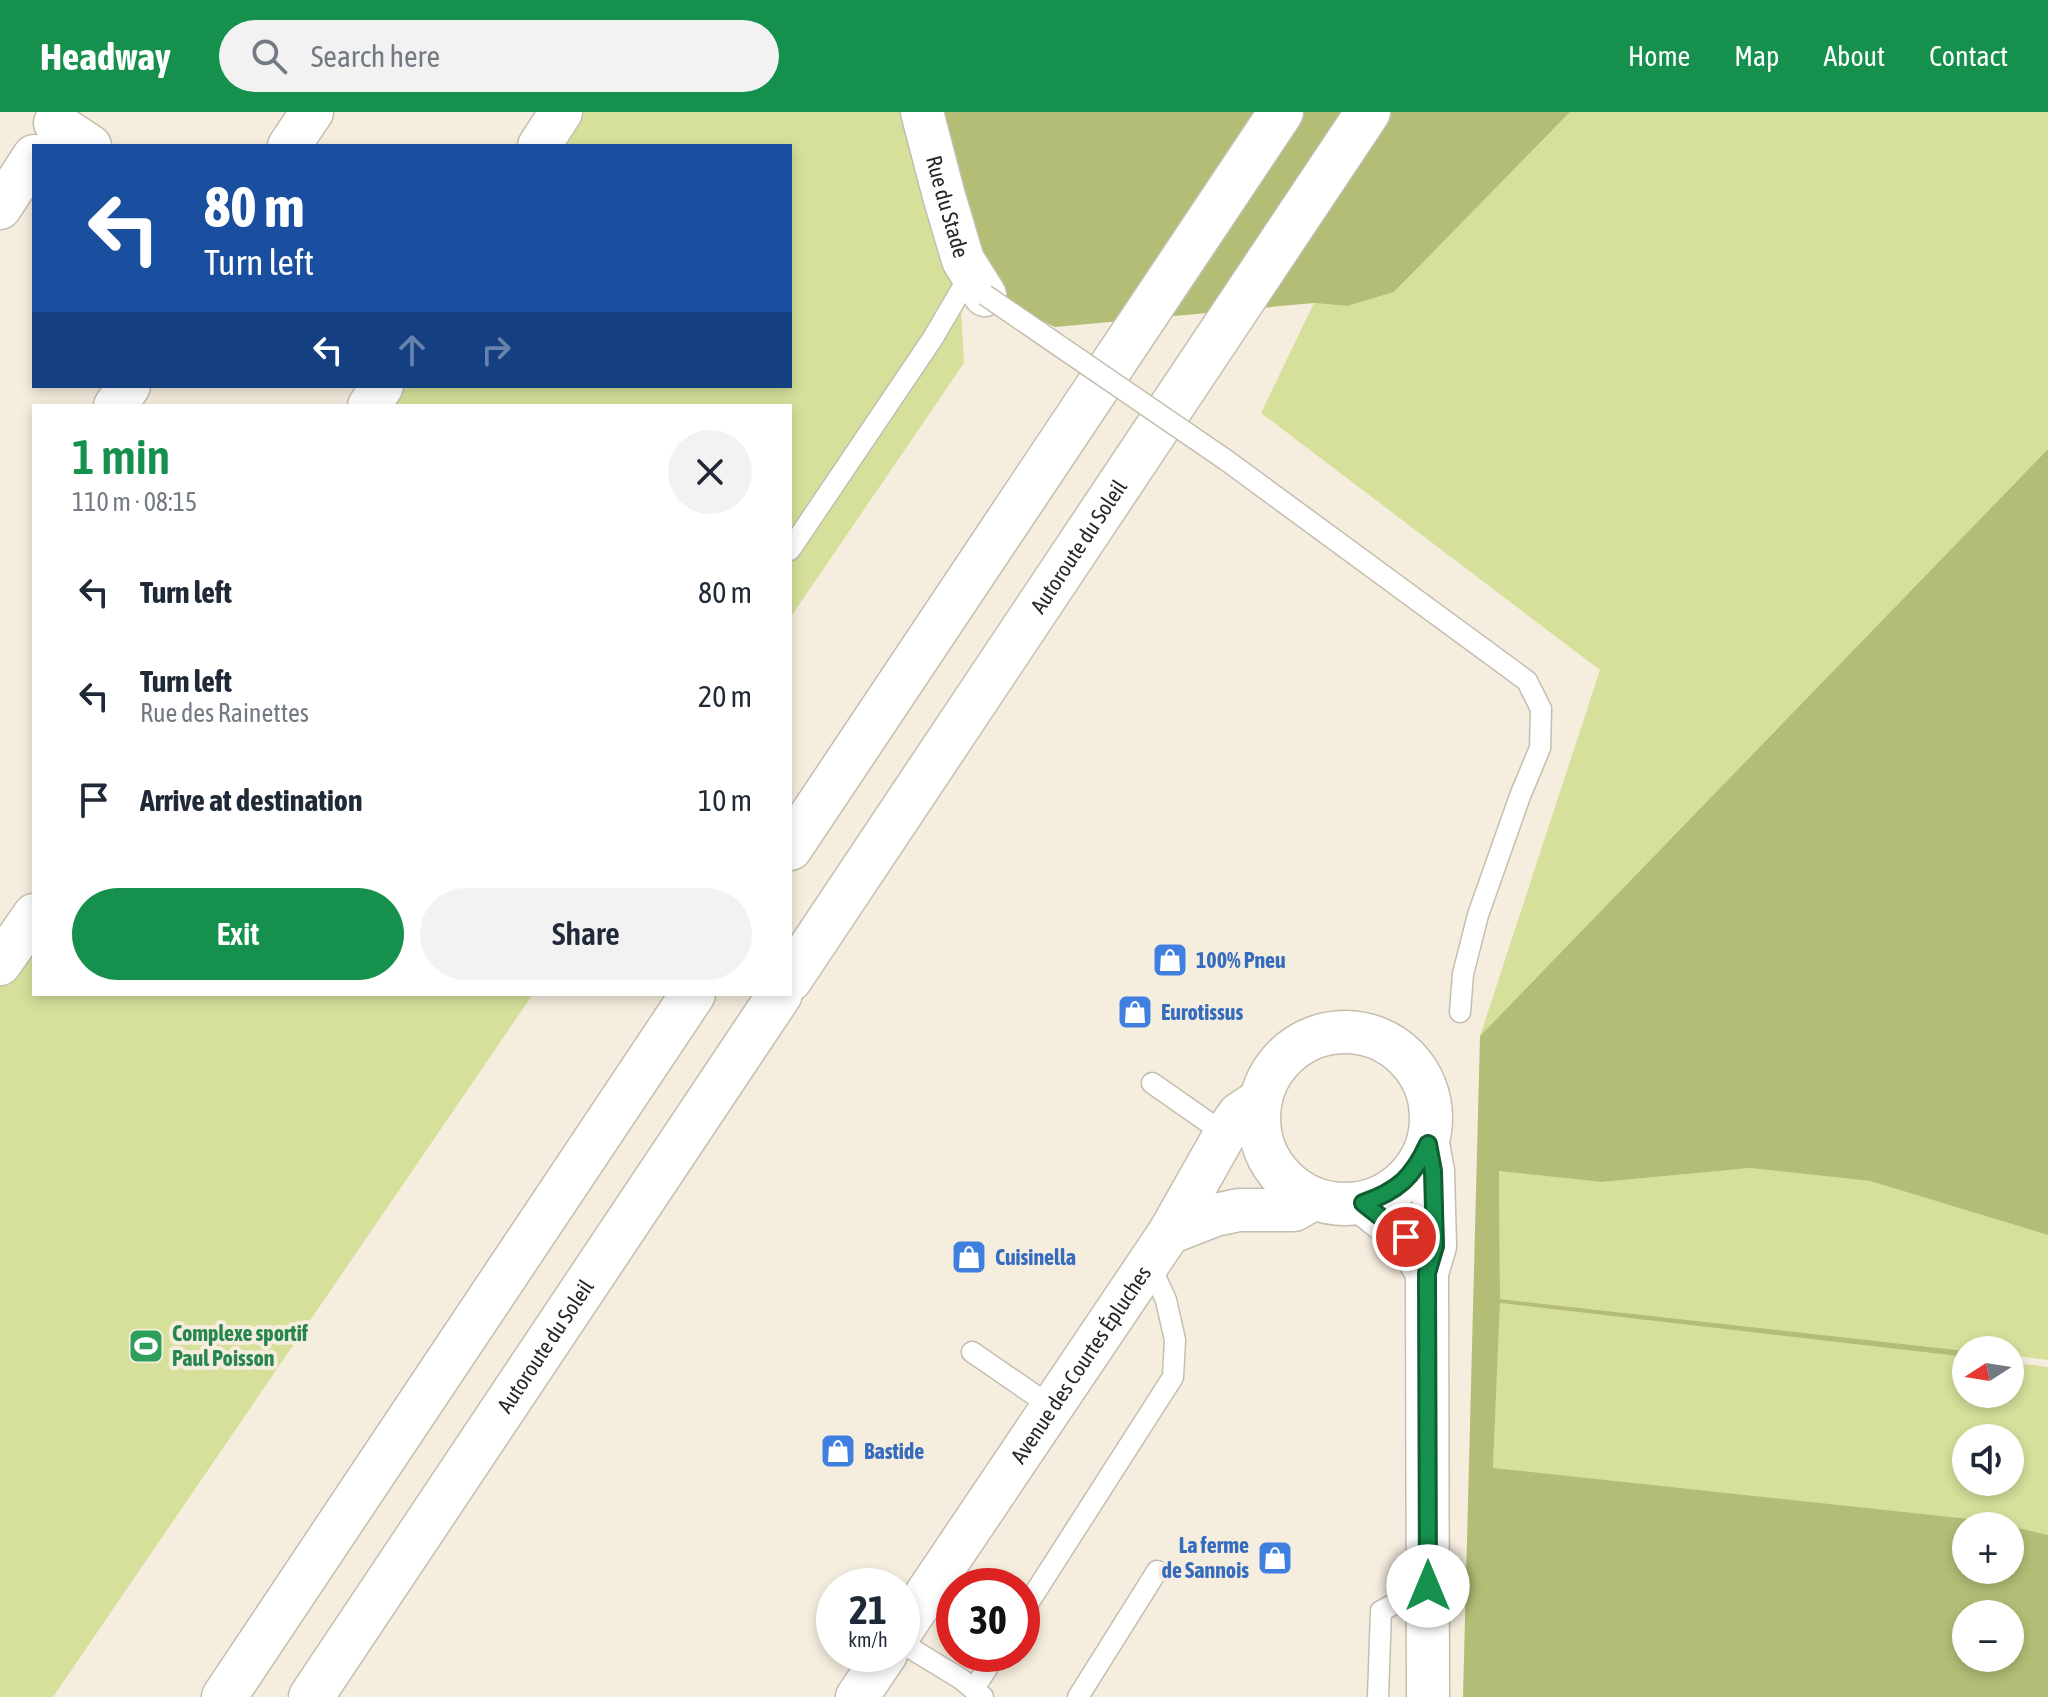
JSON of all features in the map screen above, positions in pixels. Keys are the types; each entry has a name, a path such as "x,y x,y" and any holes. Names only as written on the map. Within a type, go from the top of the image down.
{"highway":[{"path":"792,845 1281,112"},
{"name":"Autoroute du Soleil","path":"792,976 1368,112"},
{"path":"224,1697 692,996"},
{"name":"Autoroute du Soleil","path":"311,1697 779,996"}],"street":[{"path":"290,144 312,112"},
{"path":"540,144 561,112"},
{"name":"Rue du Stade","path":"922,112 963,260 978,284"},
{"path":"47,134 83,144"},
{"path":"0,208 32,158"},
{"path":"0,964 32,918"},
{"path":"1348,1031 1377,1037 1403,1052 1421,1076 1430,1098 1432,1121 1428,1144 1419,1165 1404,1182 1385,1196 1363,1203 1337,1205 1313,1199 1287,1182 1268,1159 1259,1130 1260,1100 1272,1072 1291,1049 1318,1035 1348,1031"},
{"name":"Avenue des Courtes Épluches","path":"920,1603 1159,1248 1225,1134 1239,1114 1260,1100"},
{"path":"1428,1144 1433,1171 1435,1246 1427,1273 1428,1697"},
{"path":"1159,1248 1215,1215 1239,1210 1294,1210 1313,1199"},
{"path":"1363,1203 1406,1237 1427,1273"}],"lane":[{"path":"792,547 933,338 978,284 1226,460 1527,681 1541,709 1540,748 1478,915 1463,974 1460,1012"},
{"path":"1152,1083 1225,1134"},
{"path":"1040,1585 1173,1377 1175,1340 1159,1248"},
{"path":"972,1352 1052,1407"},
{"path":"1078,1697 1157,1571"},
{"path":"1378,1697 1381,1611 1428,1586"},
{"path":"885,1672 978,1693 988,1672"}],"green space":[{"path":"573,112 906,112 960,289 964,363 792,615 792,404 379,404 390,388 792,388 792,144 552,144"},
{"path":"936,112 1570,112 1394,292 1347,306 1314,303 1055,327 991,296"},
{"path":"1570,112 2048,112 2048,449 1480,1036 1600,670 1261,413 1314,303 1347,306 1394,292"},
{"path":"2048,449 2048,1235 1870,1181 1750,1168 1602,1182 1499,1171 1500,1299 1952,1349 1952,1355 1500,1303 1493,1468 1952,1517 1952,1584 2024,1584 2024,1529 2048,1535 2048,1697 1463,1697 1480,1036"},
{"name":"Complexe sportif Paul Poisson","path":"32,928 32,996 532,996 53,1697 0,1697 0,976"},
{"path":"1750,1168 1870,1181 2048,1235 2048,1360 2024,1357 2024,1336 1952,1336 1952,1349 1500,1299 1499,1171 1602,1182"},
{"path":"1500,1303 1952,1355 1952,1408 2024,1408 2024,1364 2048,1367 2048,1535 2024,1530 2024,1512 1952,1512 1952,1517 1493,1469"}],"place":[{"name":"100% Pneu","path":"1170,960"},
{"name":"Eurotissus","path":"1135,1012"},
{"name":"Cuisinella","path":"969,1257"},
{"name":"Complexe sportif Paul Poisson","path":"146,1346"},
{"name":"Bastide","path":"838,1451"},
{"name":"La ferme de Sannois","path":"1275,1558"}],"route":[{"path":"1406,1237 1363,1203 1385,1196 1404,1182 1419,1165 1428,1144 1433,1171 1435,1246 1427,1273 1428,1586"}]}
